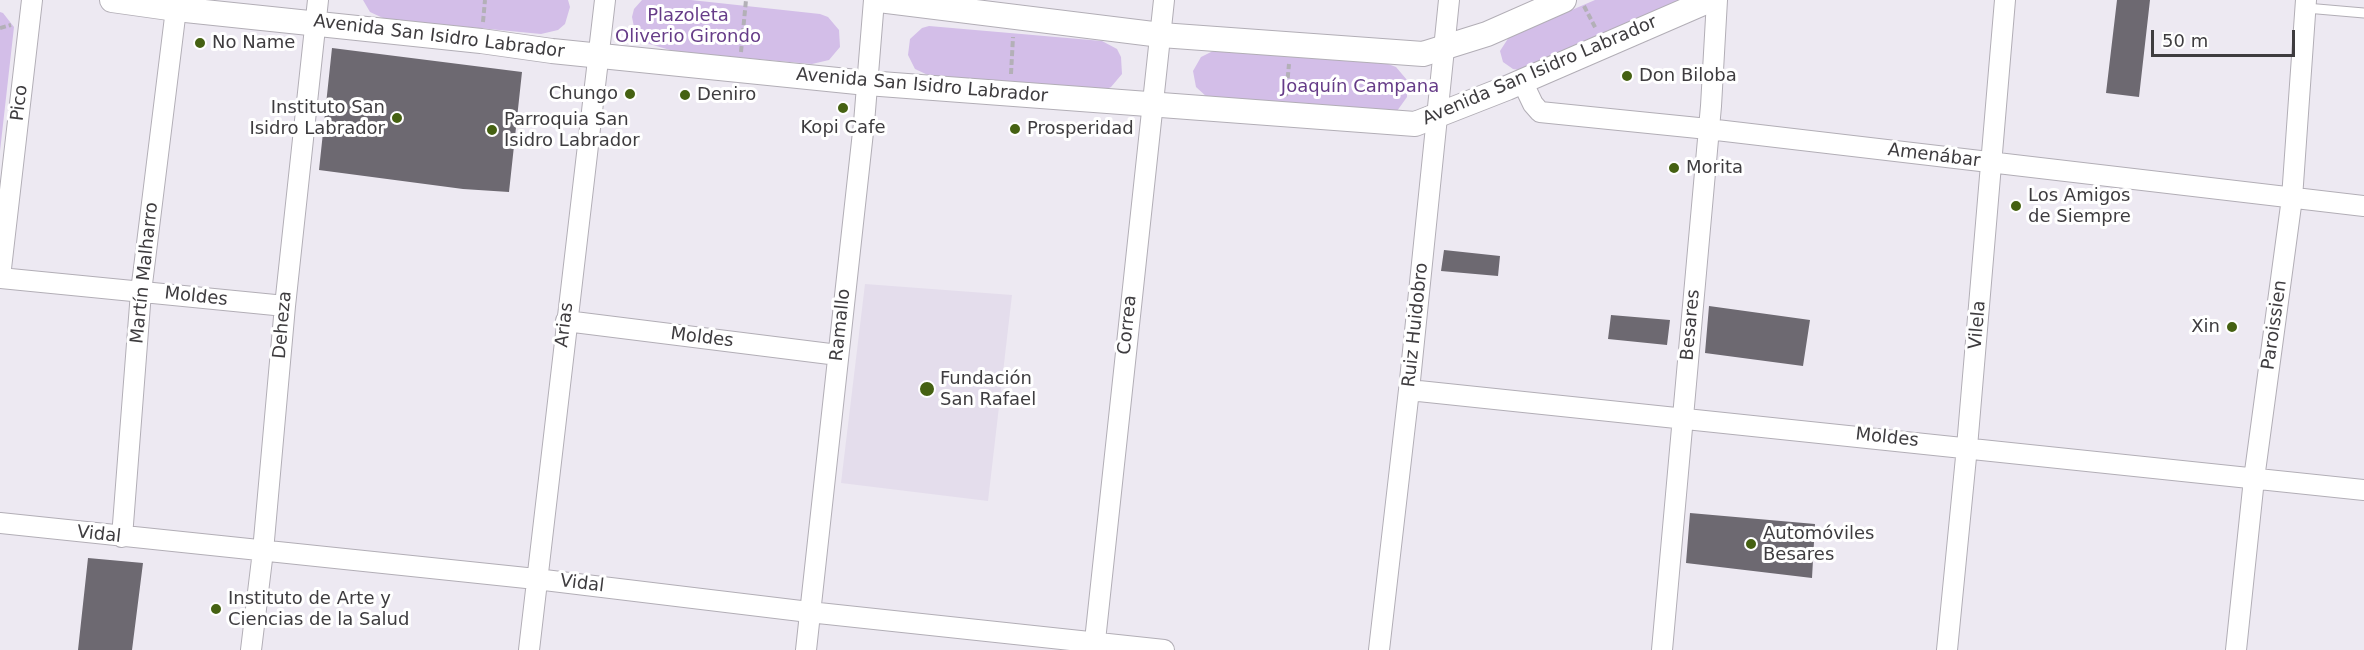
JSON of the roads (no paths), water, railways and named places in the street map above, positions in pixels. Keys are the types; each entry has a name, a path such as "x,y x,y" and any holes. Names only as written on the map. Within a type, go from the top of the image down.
{"street":[{"name":"Pico","path":"0,278 32,0"},
{"name":"Avenida San Isidro Labrador","path":"112,0 176,9 317,11 600,56 867,83 1415,124 1522,81 1710,0"},
{"name":"Arias","path":"529,650 605,0"},
{"name":"Ramallo","path":"806,650 874,0"},
{"path":"879,0 1161,35 1424,54 1487,34 1564,0"},
{"name":"Correa","path":"1094,646 1164,0"},
{"name":"Ruiz Huidobro","path":"1379,650 1409,390 1449,0"},
{"name":"Besares","path":"1662,650 1708,129 1717,0"},
{"name":"Vilela","path":"1947,650 1967,447 2005,0"},
{"name":"Paroissien","path":"2236,650 2254,479 2292,198 2306,4"},
{"name":"Martín Malharro","path":"122,537 141,292 176,9"},
{"name":"Deheza","path":"251,650 317,11"},
{"name":"Amenábar","path":"1522,81 1533,104 1540,112 1708,129 2364,206"},
{"name":"Moldes","path":"0,278 285,306"},
{"name":"Moldes","path":"566,321 838,355"},
{"name":"Moldes","path":"1409,390 2364,490"},
{"name":"Vidal","path":"0,524 536,579 1094,646 1164,650"}],"lane":[{"path":"2306,4 2364,13"}],"place":[{"name":"No Name","path":"200,43"},
{"name":"Don Biloba","path":"1627,76"},
{"name":"Chungo","path":"630,94"},
{"name":"Deniro","path":"685,95"},
{"name":"Kopi Cafe","path":"843,108"},
{"name":"Instituto San Isidro Labrador","path":"397,118"},
{"name":"Prosperidad","path":"1015,129"},
{"name":"Parroquia San Isidro Labrador","path":"492,130"},
{"name":"Morita","path":"1674,168"},
{"name":"Los Amigos de Siempre","path":"2016,206"},
{"name":"Xin","path":"2232,327"},
{"name":"Fundación San Rafael","path":"927,389"},
{"name":"Automóviles Besares","path":"1751,544"},
{"name":"Instituto de Arte y Ciencias de la Salud","path":"216,609"}],"park label":[{"name":"Plazoleta Oliverio Girondo","path":"688,26"},
{"name":"Joaquín Campana","path":"1360,87"}]}
